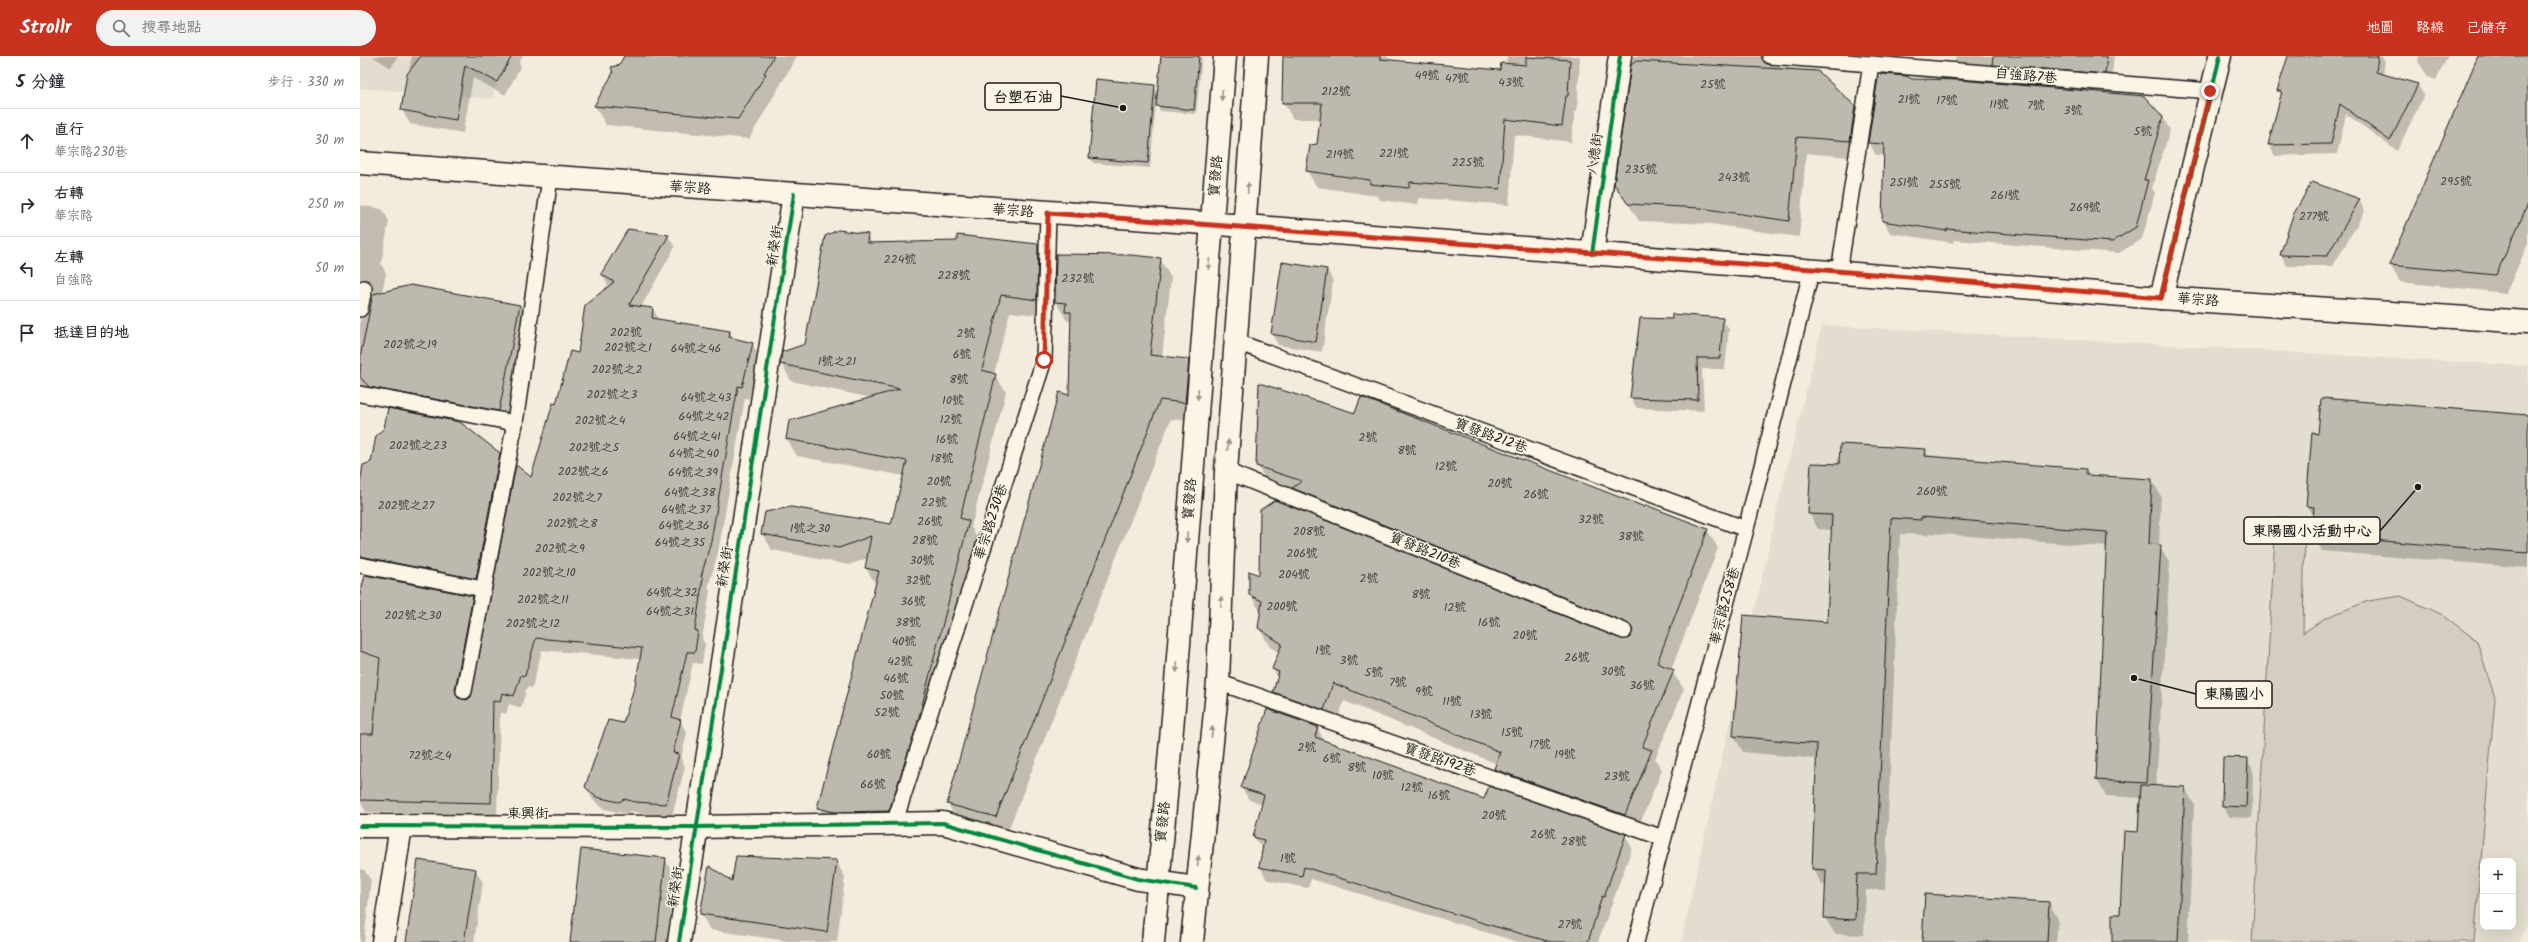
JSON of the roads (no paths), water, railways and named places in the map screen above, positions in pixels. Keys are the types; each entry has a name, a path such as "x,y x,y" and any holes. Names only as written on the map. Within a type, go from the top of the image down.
{"main road":[{"name":"寶發路","path":"1153,942 1157,882 1175,694 1225,56"},
{"path":"1192,942 1196,888 1218,682 1226,472 1246,226 1257,56"},
{"name":"八德街","path":"1592,254 1620,56"},
{"path":"2161,298 2210,91 2220,56"},
{"name":"華宗路","path":"360,163 550,178 794,194 1212,225 1246,226 1592,254 1812,269 2161,298 2528,322"},
{"name":"新榮街","path":"679,942 794,194"},
{"name":"東興街","path":"360,826 696,827 943,823 1138,879 1196,888"},
{"path":"383,942 401,826"}],"lane":[{"name":"自強路7巷","path":"1770,56 2210,91"},
{"path":"1839,272 1871,64"},
{"path":"464,691 515,423 550,178"},
{"name":"華宗路230巷","path":"894,824 1044,360 1048,213"},
{"name":"華宗路258巷","path":"1636,942 1746,529 1812,269"},
{"path":"360,309 364,288"},
{"name":"寶發路212巷","path":"1237,342 1746,529"},
{"path":"360,394 515,423"},
{"name":"寶發路210巷","path":"1226,472 1624,631"},
{"path":"360,565 483,589"},
{"name":"寶發路192巷","path":"1218,682 1663,838"}],"place":[{"name":"台塑石油","path":"1123,108"},
{"name":"東陽國小活動中心","path":"2418,487"},
{"name":"東陽國小","path":"2134,678"}]}
